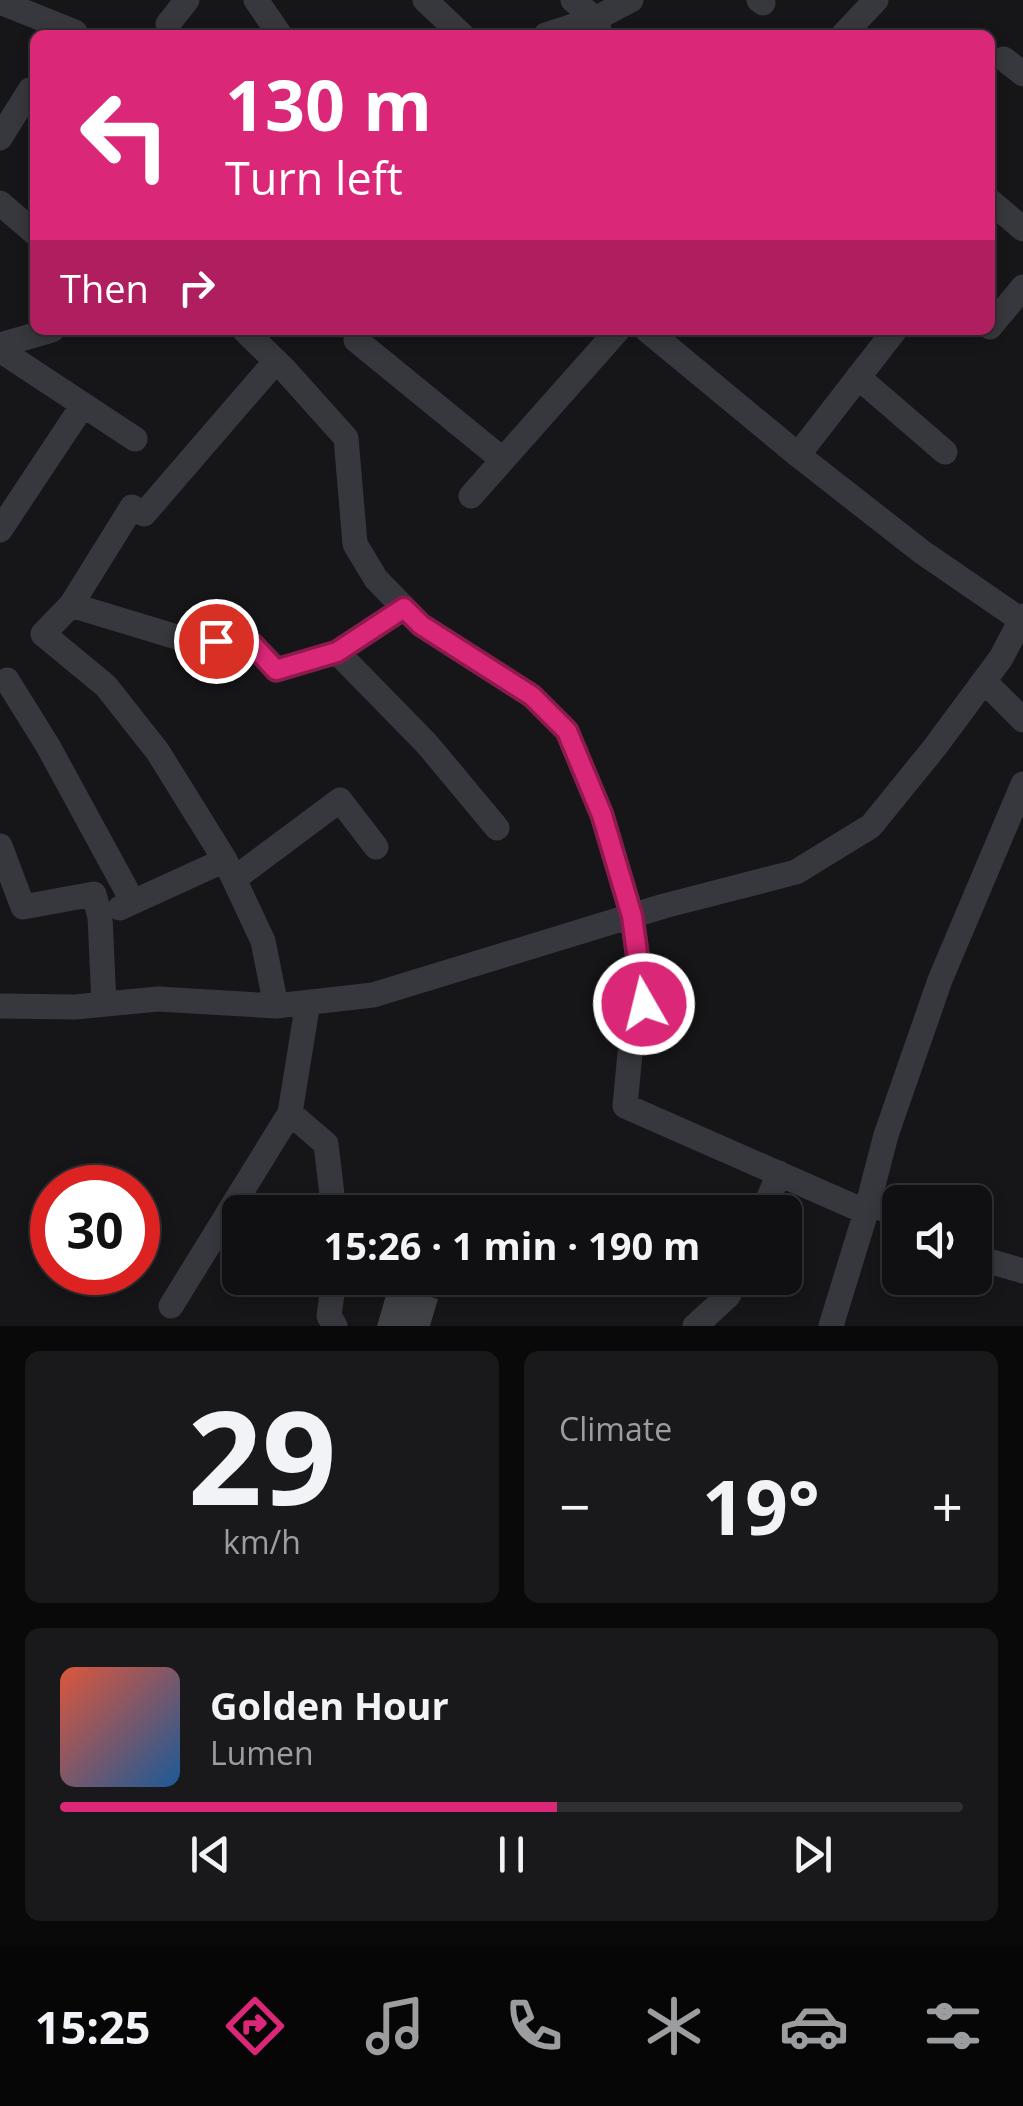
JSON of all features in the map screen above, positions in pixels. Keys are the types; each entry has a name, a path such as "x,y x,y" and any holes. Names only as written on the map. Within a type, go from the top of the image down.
{"street":[{"path":"168,24 187,0"},
{"path":"256,0 277,30"},
{"path":"425,0 457,30"},
{"path":"573,0 598,27 632,0"},
{"path":"848,30 876,0"},
{"path":"0,2 70,30"},
{"path":"0,138 30,90"},
{"path":"0,203 30,228"},
{"path":"995,205 1023,229"},
{"path":"995,321 1023,288"},
{"path":"0,347 37,335"},
{"path":"249,335 346,438 356,544 376,579 421,625 532,696 567,731 602,815 632,916 644,1004 632,1032 625,1106 779,1174 882,1211"},
{"path":"470,496 614,335"},
{"path":"0,1006 75,1008 158,999 276,1006 373,994 632,916 796,872 870,826 1001,658 1022,618 922,552 652,335"},
{"path":"798,455 891,335"},
{"path":"356,340 504,460"},
{"path":"0,347 134,440"},
{"path":"276,361 144,514 132,507 71,605 43,634 106,686 158,752 230,870 263,941 276,1006"},
{"path":"858,377 944,452"},
{"path":"0,530 83,405"},
{"path":"71,605 180,638 252,644 276,670 337,652 404,608"},
{"path":"337,652 427,744 497,828"},
{"path":"7,680 48,746 133,902"},
{"path":"984,681 1023,720"},
{"path":"831,1326 886,1135 940,980 1023,784"},
{"path":"100,917 230,870 340,800 376,847"},
{"path":"0,846 24,907 94,894 100,917 104,1004"},
{"path":"171,1306 290,1113 308,1002"},
{"path":"290,1113 326,1144 332,1195"},
{"path":"770,1195 779,1174"},
{"path":"992,1262 1023,1270"},
{"path":"332,1295 330,1316 335,1326"},
{"path":"695,1326 728,1295"}],"building":[{"path":"386,1295 438,1299 430,1326 377,1326"}],"route":[{"path":"216,641 252,644 276,670 337,652 404,608 421,625 532,696 567,731 602,815 632,916 644,1004"}]}
